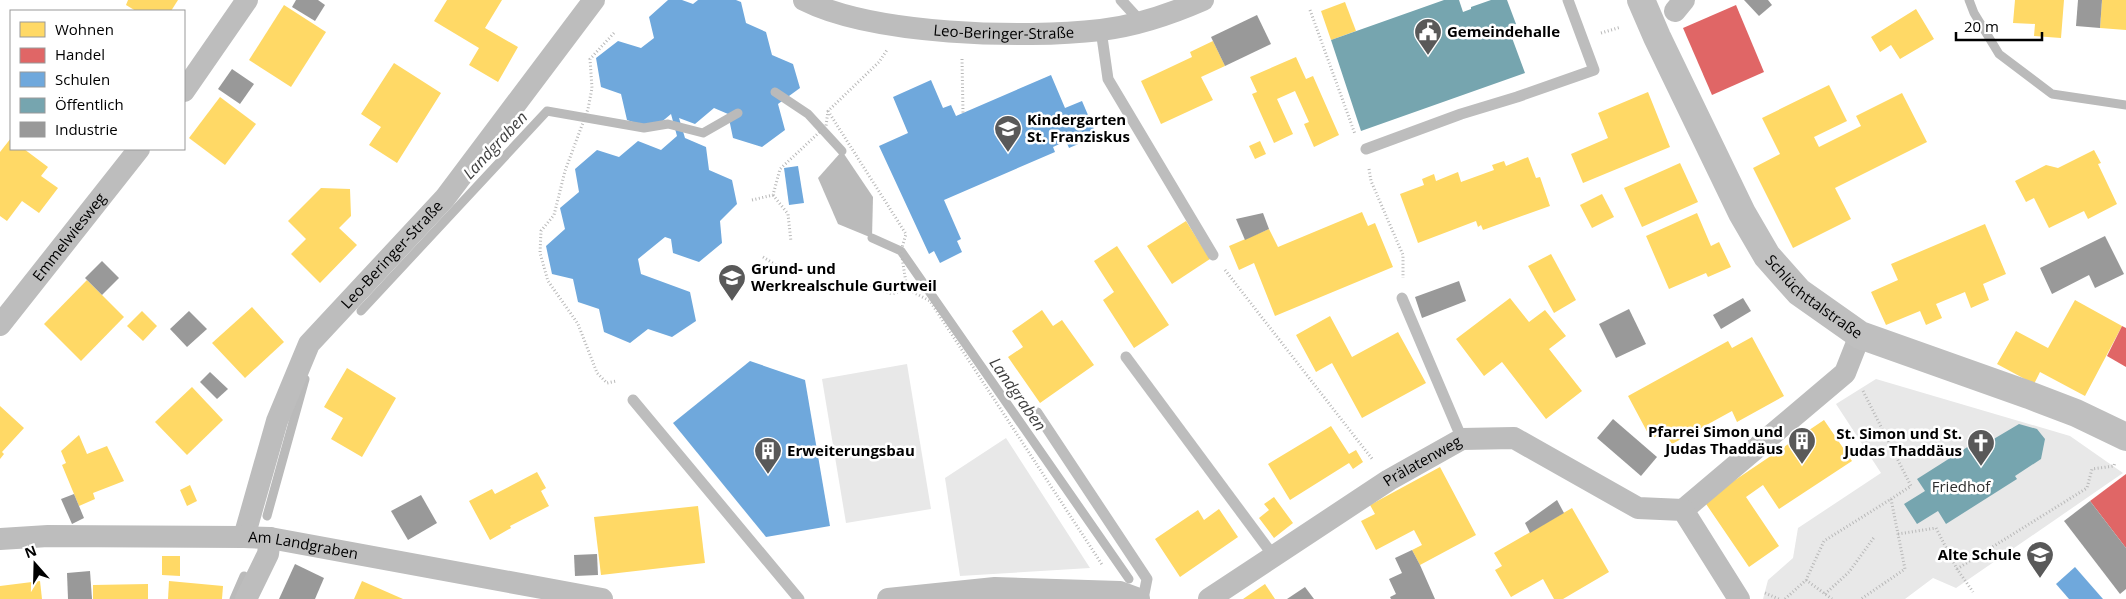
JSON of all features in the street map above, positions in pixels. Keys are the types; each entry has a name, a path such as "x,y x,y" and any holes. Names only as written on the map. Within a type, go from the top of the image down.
{"main road":[{"name":"Schlüchttalstraße","path":"1641,0 1656,37 1742,213 1768,256 1799,292 1860,335 2037,398 2076,413 2126,437"}],"street":[{"path":"185,90 247,0"},
{"name":"Leo-Beringer-Straße","path":"244,537 277,421 309,344 445,198 594,0"},
{"name":"Leo-Beringer-Straße","path":"804,0 848,16 902,26 962,32 1031,34 1101,30 1142,23 1203,0"},
{"name":"Emmelwiesweg","path":"0,325 138,150"},
{"path":"1739,599 1682,510 1845,373 1860,335"},
{"name":"Prälatenweg","path":"1209,599 1275,558 1389,480 1462,439 1514,438 1638,508 1682,510"},
{"name":"Am Landgraben","path":"0,540 48,536 270,538 602,599"},
{"path":"246,599 268,554 270,538"},
{"path":"888,599 995,588 1129,595"}],"lane":[{"path":"1120,0 1142,23"},
{"path":"1366,149 1461,114 1594,70 1568,0"},
{"path":"1101,30 1108,79 1213,255"},
{"path":"1402,298 1462,439"},
{"path":"1126,357 1275,558"},
{"path":"633,400 799,599"},
{"path":"1037,413 1147,578 1143,599"}],"path":[{"path":"1310,10 1354,132 1366,149 1371,181 1403,255 1402,298"},
{"path":"773,196 780,169 826,126 828,111 879,62 902,26"},
{"path":"614,32 590,59 592,88 588,109 565,172 554,215 541,231 540,253 548,280 578,324 597,373 607,383 616,381"},
{"path":"962,32 964,113"},
{"path":"828,111 906,234 901,251 907,289"},
{"path":"752,200 773,196"},
{"path":"773,196 788,214 791,242"},
{"path":"1213,255 1389,480"},
{"path":"763,257 781,268"},
{"path":"864,283 892,294 907,289 930,301 1129,595"},
{"path":"1786,599 1806,580 1824,541 1911,486 1861,388 1845,373"},
{"path":"1957,569 2087,488 2092,469 2114,466"},
{"path":"1861,599 1905,569 1891,499"},
{"path":"1898,534 1936,528 1957,569 1974,592"},
{"path":"1825,594 1849,572 1875,536"},
{"path":"1806,580 1832,599"}],"green space":[{"path":"907,364 931,509 846,523 822,379"},
{"name":"Friedhof","path":"1876,379 2070,436 2123,473 1956,588 1933,578 1905,599 1763,599 1768,580 1793,558 1798,528 1881,473 1836,404"},
{"path":"1006,438 1090,568 960,576 945,478"}],"shaded area":[{"path":"842,151 873,197 872,238 838,224 818,178"}],"building: Wohnen":[{"path":"128,0 178,0 172,10 134,10 126,5"},
{"path":"447,0 502,0 485,28 518,47 498,82 469,65 479,48 434,21"},
{"path":"2015,0 2064,0 2061,38 2034,36 2035,24 2013,23"},
{"path":"2102,0 2126,0 2126,30 2100,28"},
{"path":"1345,2 1356,31 1331,40 1321,11"},
{"path":"284,5 326,32 291,87 249,60"},
{"path":"1916,9 1934,39 1900,59 1891,45 1880,52 1871,37"},
{"path":"1213,41 1225,66 1201,77 1213,100 1161,124 1141,81 1192,57 1190,52"},
{"path":"1296,57 1306,79 1313,76 1339,135 1314,147 1304,124 1309,122 1295,91 1277,99 1293,134 1274,143 1252,94 1257,92 1250,77"},
{"path":"394,63 441,93 397,163 369,145 381,127 361,114"},
{"path":"1829,85 1847,121 1814,137 1819,147 1861,126 1856,116 1902,93 1927,142 1835,188 1851,219 1793,248 1753,168 1780,154 1762,118"},
{"path":"1648,92 1670,147 1583,183 1571,154 1608,138 1598,113"},
{"path":"220,97 256,124 225,165 189,138"},
{"path":"10,139 10,150 25,150 48,167 41,176 58,188 39,213 22,201 7,221 0,216 0,152"},
{"path":"1260,141 1266,154 1255,159 1249,146"},
{"path":"2094,150 2101,163 2098,164 2117,204 2088,219 2084,211 2049,228 2034,198 2026,202 2015,181 2046,165 2058,168"},
{"path":"1528,157 1536,178 1540,177 1550,206 1483,230 1481,225 1478,227 1476,221 1418,243 1400,194 1424,185 1422,179 1434,174 1436,181 1458,172 1461,182 1494,170 1492,165 1504,161 1506,166"},
{"path":"1680,163 1698,202 1642,227 1624,188"},
{"path":"321,188 350,189 351,216 339,228 357,245 320,283 291,254 306,239 288,221"},
{"path":"1602,194 1614,217 1592,228 1580,205"},
{"path":"1362,212 1368,226 1375,223 1393,267 1275,316 1254,263 1239,270 1229,246 1269,229 1278,247"},
{"path":"1697,213 1711,246 1719,242 1731,267 1708,277 1706,273 1669,289 1646,236"},
{"path":"1186,221 1210,259 1172,284 1147,246"},
{"path":"1985,224 2006,274 1983,284 1989,300 1971,308 1965,292 1936,304 1942,318 1926,325 1920,311 1886,325 1871,292 1898,280 1891,264"},
{"path":"1117,246 1169,325 1134,348 1103,300 1114,292 1094,261"},
{"path":"1551,254 1576,300 1554,313 1528,266"},
{"path":"87,280 124,317 81,361 44,324"},
{"path":"1510,298 1529,322 1545,310 1566,336 1549,349 1582,391 1546,419 1502,362 1484,376 1456,339"},
{"path":"2075,300 2122,326 2085,396 2040,372 2034,384 1997,364 2016,331 2048,348"},
{"path":"252,307 284,342 245,378 212,343"},
{"path":"1042,310 1053,326 1062,320 1094,365 1040,403 1008,357 1023,347 1012,331"},
{"path":"142,311 157,326 143,341 127,326"},
{"path":"1330,316 1352,357 1398,332 1426,383 1362,418 1332,363 1316,372 1296,335"},
{"path":"1752,337 1784,396 1737,422 1732,411 1672,444 1664,432 1651,439 1628,396 1728,341 1732,348"},
{"path":"347,368 396,398 362,457 331,439 343,418 324,407"},
{"path":"192,387 223,420 187,455 155,422"},
{"path":"0,406 24,428 2,452 4,454 0,459"},
{"path":"1824,420 1852,461 1779,509 1763,485 1746,497 1779,546 1749,567 1704,501"},
{"path":"1331,426 1349,454 1356,450 1363,462 1353,469 1349,463 1290,500 1268,464"},
{"path":"79,435 87,454 107,446 124,481 93,493 95,499 79,506 62,465 66,463 61,451"},
{"path":"1440,467 1476,535 1420,565 1412,550 1422,545 1414,530 1376,550 1361,521 1375,514 1370,505"},
{"path":"537,472 546,488 541,491 549,506 510,526 511,528 490,540 469,501 492,489 495,494"},
{"path":"190,485 197,501 187,506 180,490"},
{"path":"1274,497 1293,523 1274,538 1259,518 1269,510 1264,504"},
{"path":"698,506 705,563 601,575 594,517"},
{"path":"1572,508 1609,572 1563,599 1554,599 1543,579 1511,597 1495,570 1502,566 1494,553"},
{"path":"1219,509 1238,537 1180,577 1155,539 1198,510 1204,520"},
{"path":"162,556 180,556 180,576 162,575"},
{"path":"40,581 42,599 0,599 0,586"},
{"path":"169,581 223,586 222,599 168,599"},
{"path":"362,581 403,599 354,599"},
{"path":"148,584 148,599 93,599 93,585"},
{"path":"1265,584 1275,599 1243,599"}],"building: Handel":[{"path":"1736,5 1764,72 1712,95 1683,28"},
{"path":"2122,326 2126,328 2126,367 2107,356"},
{"path":"2126,474 2126,548 2090,501"}],"building: Schulen":[{"path":"668,0 682,0 693,4 698,0 736,0 741,2 746,23 766,32 772,55 793,64 800,88 778,104 785,130 762,147 733,138 728,114 714,108 695,124 679,118 685,138 706,147 709,170 732,180 737,204 720,221 722,243 699,262 673,253 671,239 665,237 638,259 641,274 690,292 696,321 672,337 648,329 630,343 604,332 599,309 578,302 573,279 552,274 546,246 565,229 560,208 579,192 575,169 597,150 619,157 638,141 661,150 677,136 671,114 653,129 627,120 621,94 601,87 596,58 618,41 641,48 654,38 649,17"},
{"path":"1051,75 1065,108 1082,101 1097,136 1069,148 1066,141 1053,147 1055,152 944,200 961,239 957,241 962,252 940,263 934,251 929,254 879,146 908,133 893,97 931,80 943,108 951,105 956,116"},
{"path":"798,166 804,203 789,205 784,168"},
{"name":"Erweiterungsbau","path":"750,361 805,380 830,526 766,537 673,423"},
{"path":"2075,567 2103,599 2069,599 2056,584"}],"building: Öffentlich":[{"name":"Gemeindehalle","path":"1444,0 1459,0 1463,12 1491,0 1507,0 1516,24 1508,27 1525,73 1361,131 1331,40"},
{"name":"St. Simon und St. Judas Thaddäus","path":"2019,424 2037,429 2045,439 2041,459 2015,476 2017,479 1946,524 1938,511 1917,524 1904,504 1925,491 1917,479 1988,434 1992,440"}],"building: Industrie":[{"path":"296,0 318,0 325,5 315,21 292,7"},
{"path":"1744,0 1768,0 1772,5 1759,16"},
{"path":"2078,0 2102,0 2100,28 2076,26"},
{"path":"1257,15 1271,44 1225,66 1211,37"},
{"path":"232,69 254,84 240,104 218,89"},
{"path":"1263,213 1269,229 1245,240 1236,219"},
{"path":"2105,236 2124,274 2095,288 2089,275 2052,294 2040,268"},
{"path":"102,261 119,278 102,295 85,278"},
{"path":"1459,281 1466,301 1422,318 1415,297"},
{"path":"1743,298 1751,311 1721,329 1713,315"},
{"path":"1629,309 1646,344 1616,358 1599,324"},
{"path":"189,311 207,329 187,347 170,329"},
{"path":"210,372 228,389 217,399 200,382"},
{"path":"1613,419 1657,457 1641,476 1597,438"},
{"path":"74,494 84,518 72,524 61,499"},
{"path":"421,495 437,523 408,540 391,511"},
{"path":"1557,500 1564,513 1530,533 1525,523"},
{"path":"2090,501 2126,548 2126,589 2120,594 2064,521"},
{"path":"1412,550 1435,599 1391,599 1390,597 1396,594 1389,579 1402,573 1395,558"},
{"path":"597,554 598,575 575,576 574,555"},
{"path":"295,564 324,578 315,599 279,599"},
{"path":"90,571 92,599 68,599 67,573"},
{"path":"1305,587 1314,599 1287,599"}],"waterway":[{"path":"1969,0 1974,13 1999,54 2052,94 2126,105"},
{"name":"Landgraben","path":"775,92 808,114 842,151"},
{"name":"Landgraben","path":"361,311 547,111 644,128 668,124 703,133 738,113"},
{"name":"Landgraben","path":"872,238 901,251 1129,579"},
{"name":"Landgraben","path":"267,516 305,379"},
{"name":"Landgraben","path":"234,599 244,576"}],"place":[{"name":"Gemeindehalle","path":"1428,56"},
{"name":"Kindergarten St. Franziskus","path":"1008,153"},
{"name":"Grund- und Werkrealschule Gurtweil","path":"732,302"},
{"name":"Pfarrei Simon und Judas Thaddäus","path":"1802,465"},
{"name":"St. Simon und St. Judas Thaddäus","path":"1981,467"},
{"name":"Erweiterungsbau","path":"768,475"},
{"name":"Alte Schule","path":"2040,579"}]}
